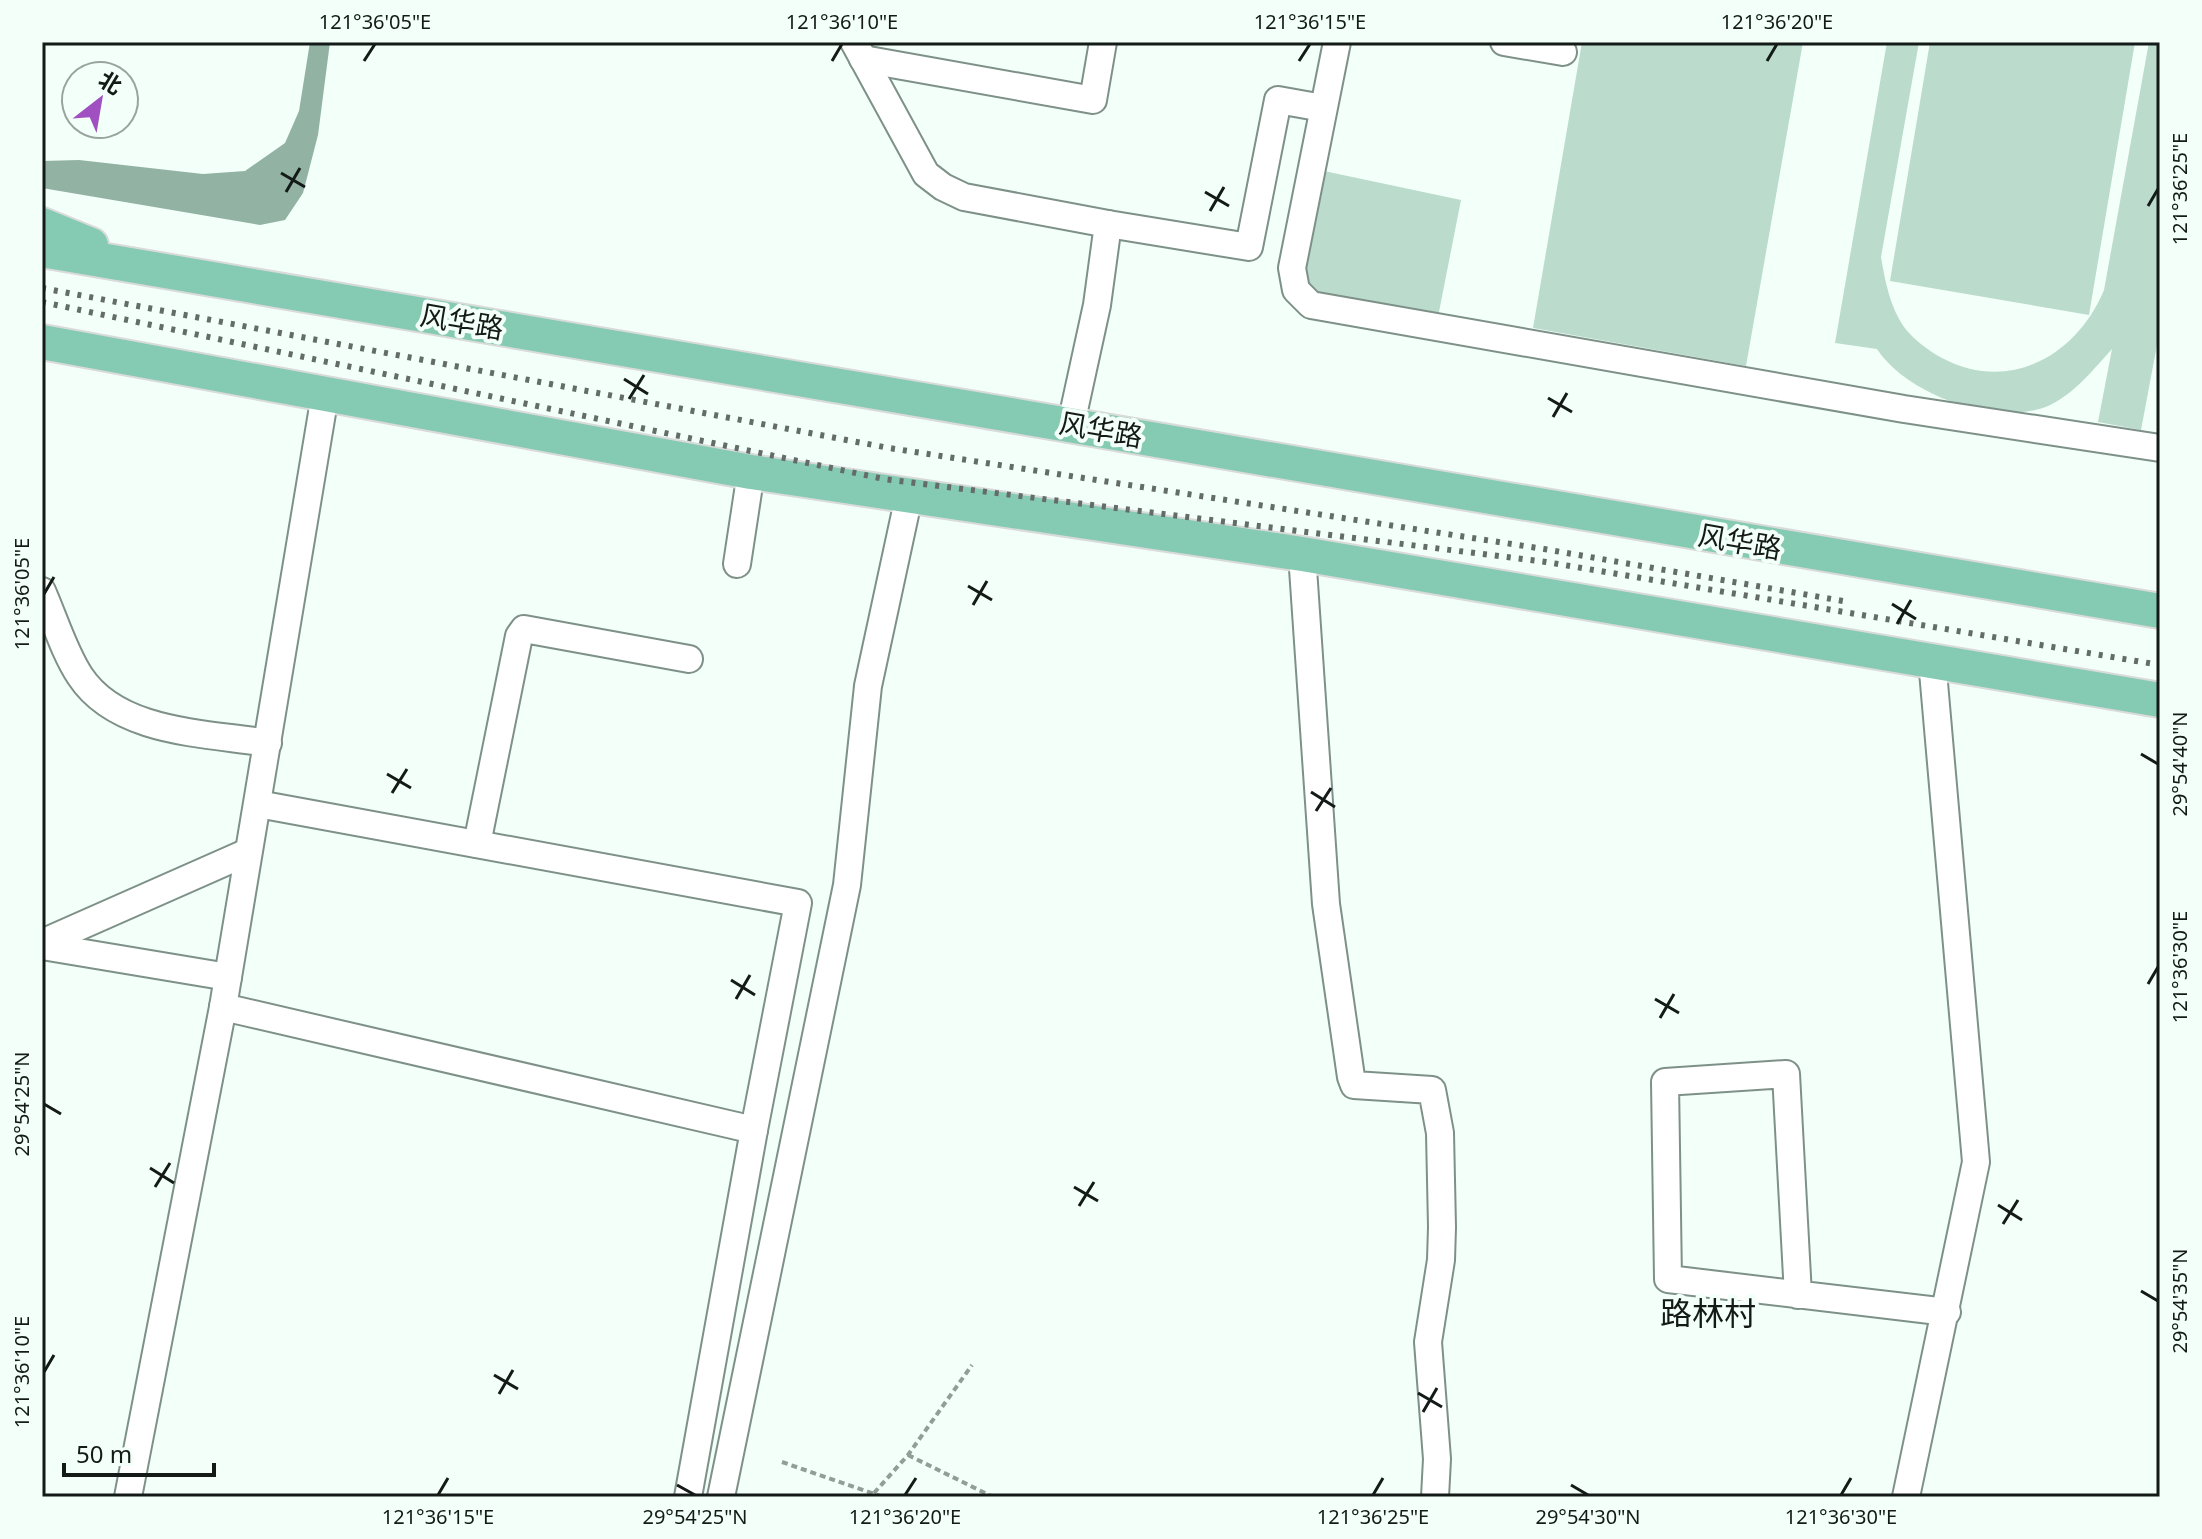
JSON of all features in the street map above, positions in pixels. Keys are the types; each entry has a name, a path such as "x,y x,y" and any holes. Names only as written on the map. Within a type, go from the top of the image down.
{"main road":[{"path":"42,225 150,269"},
{"name":"风华路","path":"42,250 2160,611"},
{"path":"42,342 751,472 1302,554 2160,700"}],"street":[{"path":"859,51 1093,100 1103,42"},
{"path":"1337,42 1292,268 1296,290 1311,305 1889,406 2160,448"},
{"path":"1504,42 1563,52"},
{"path":"859,51 926,174 943,187 964,197 1249,247 1278,100 1323,108"},
{"path":"1071,424 1097,305 1108,224"},
{"path":"128,1497 223,1007 325,395"},
{"path":"737,564 751,472"},
{"path":"721,1497 847,885 868,686 909,496"},
{"path":"1302,554 1326,904 1351,1077 1354,1085 1432,1090 1440,1133 1441,1260 1428,1342 1437,1459 1435,1497"},
{"path":"42,591 80,677 105,703 141,722 268,743"},
{"path":"477,844 519,636 524,629 689,659"},
{"path":"1906,1497 1976,1162 1932,660"},
{"path":"258,804 798,903 688,1497"},
{"path":"42,944 248,852"},
{"path":"42,944 228,977"},
{"path":"223,1007 754,1130"},
{"path":"1798,1295 1786,1074 1665,1082 1668,1279 1798,1295 1947,1312"}],"path":[{"path":"874,1493 908,1455 972,1365"},
{"path":"908,1455 993,1497"},
{"path":"782,1462 883,1497"}],"shaded area":[{"path":"310,42 330,42 318,135 303,193 285,220 260,225 42,188 42,161 79,160 203,174 245,171 285,143 299,111"},
{"path":"1582,42 1803,42 1746,366 1533,328"},
{"path":"1887,42 1919,42 1881,257 1889,294 1904,327 1927,348 1967,368 1992,372 2038,362 2059,350 2092,313 2104,290 2149,42 2160,42 2160,329 2141,430 2098,422 2112,349 2083,381 2057,401 2027,411 2004,412 1954,403 1909,380 1891,366 1877,349 1835,343"},
{"path":"1930,42 2135,42 2089,315 1890,281"},
{"path":"1324,171 1461,200 1438,317 1345,301 1312,288 1302,279"}],"railway":[{"path":"42,288 889,448 1544,549 1843,601"},
{"path":"42,302 884,479 1546,562 2160,665"}],"district":[{"name":"路林村","path":"1708,1312"}]}
